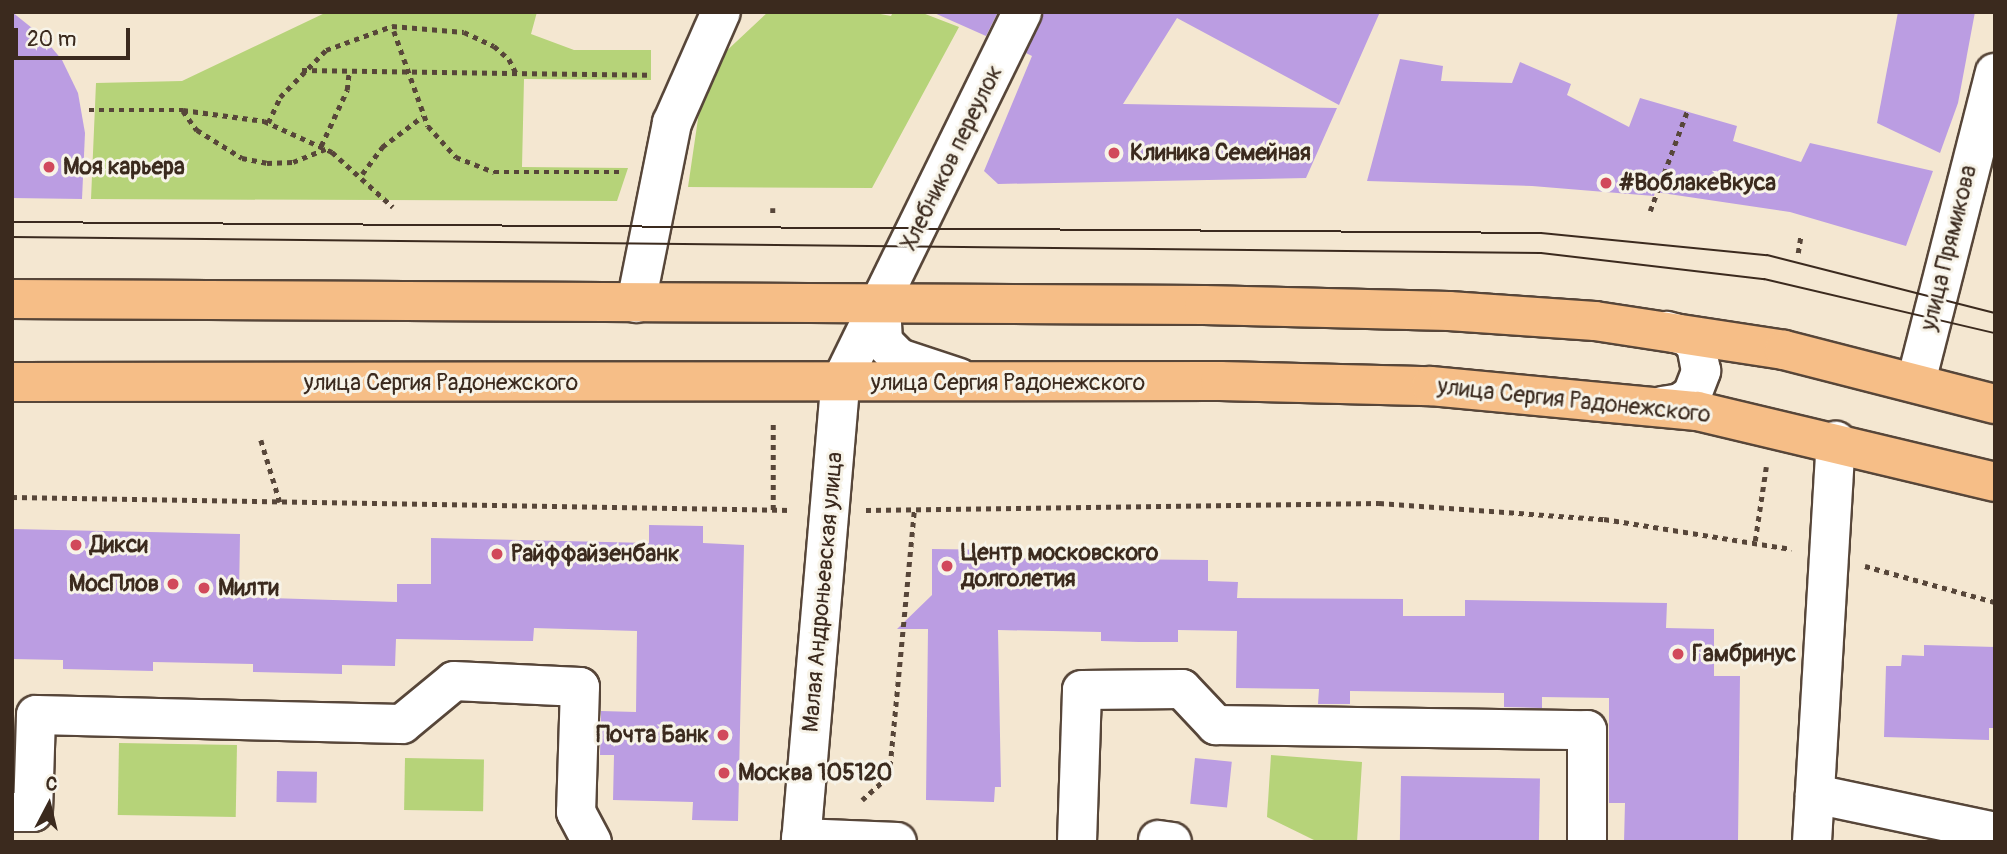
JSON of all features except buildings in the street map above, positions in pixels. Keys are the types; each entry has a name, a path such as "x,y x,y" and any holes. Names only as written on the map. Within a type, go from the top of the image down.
{"main road":[{"path":"12,299 881,304 1449,311 1667,331 1784,350 1995,404"},
{"name":"улица Сергия Радонежского","path":"12,382 983,384 1220,381 1431,386 1662,406 1836,441 1995,482"}],"street":[{"path":"636,303 672,123 722,12"},
{"name":"Хлебников переулок","path":"840,384 1022,12"},
{"name":"улица Прямикова","path":"1916,382 1941,271 1995,73"},
{"name":"Хлебников переулок","path":"881,304 883,342 899,358 983,384"},
{"path":"1662,406 1692,395 1701,371 1696,345 1686,336 1667,331"},
{"name":"Малая Андроньевская улица","path":"801,840 840,384"},
{"path":"1812,842 1827,556 1836,441"},
{"path":"12,811 33,812 36,715 402,723 454,681 568,686 580,687 576,812 592,842"},
{"path":"1077,842 1082,690 1182,689 1216,724 1587,730 1587,842"},
{"path":"1815,794 1995,832"},
{"path":"801,840 897,842"}],"path":[{"path":"268,123 280,97 302,70 326,50 352,38 392,26 430,26 464,32 494,46 509,59 516,74"},
{"path":"394,31 423,116 456,157 494,172 634,172"},
{"path":"302,70 666,76"},
{"path":"183,110 197,130 242,158 267,163 293,162 324,148 347,90 349,71"},
{"path":"1650,211 1688,108"},
{"path":"89,110 229,113 268,123 324,148 362,174 393,207"},
{"path":"362,174 382,147 423,116"},
{"path":"772,208 773,216"},
{"path":"1798,253 1801,234"},
{"path":"773,421 773,510"},
{"path":"261,440 279,502"},
{"path":"1755,541 1766,466"},
{"path":"12,498 805,510"},
{"path":"851,510 1379,503 1604,519 1755,541 1827,556 1995,602"},
{"path":"849,840 851,811 889,776 914,511"}],"green space":[{"path":"327,12 537,12 531,34 574,50 651,50 651,80 524,79 522,167 628,168 617,201 91,199 96,83 182,81"},
{"path":"768,12 870,12 891,16 893,12 920,12 959,27 872,188 688,187 705,71"},
{"path":"119,743 237,745 236,817 118,815"},
{"path":"1271,755 1362,762 1357,842 1318,842 1267,817"},
{"path":"405,758 484,759 483,811 404,810"}],"tram line":[{"path":"12,222 1541,233 1767,255 1995,313"},
{"path":"12,237 1541,253 1764,279 1995,333"}],"place":[{"name":"Клиника Семейная","path":"1114,153"},
{"name":"Моя карьера","path":"49,167"},
{"name":"#ВоблакеВкуса","path":"1606,183"},
{"name":"Дикси","path":"76,545"},
{"name":"Райффайзенбанк","path":"497,554"},
{"name":"Центр московского долголетия","path":"947,566"},
{"name":"МосПлов","path":"173,584"},
{"name":"Милти","path":"204,588"},
{"name":"Гамбринус","path":"1678,654"},
{"name":"Почта Банк","path":"723,735"},
{"name":"Москва 105120","path":"724,773"}]}
